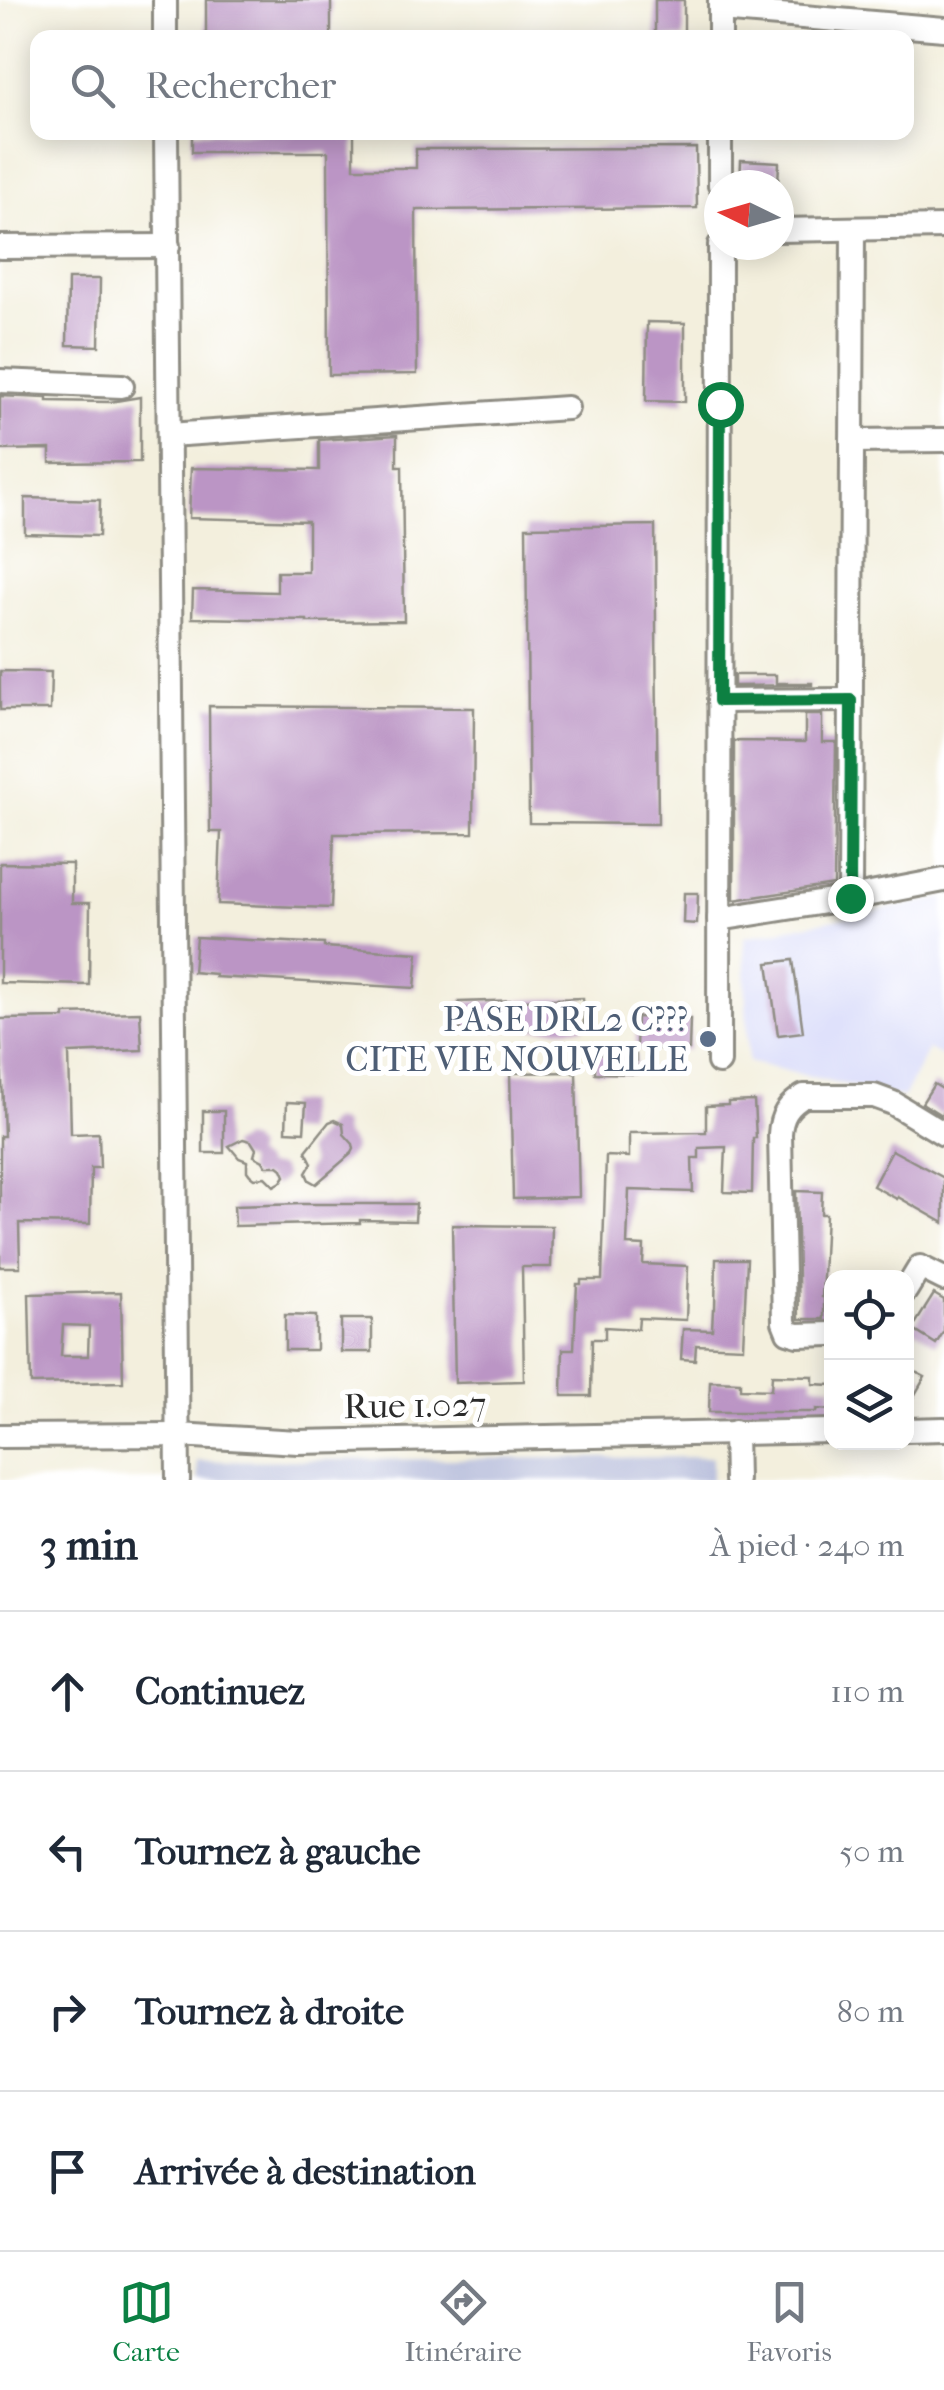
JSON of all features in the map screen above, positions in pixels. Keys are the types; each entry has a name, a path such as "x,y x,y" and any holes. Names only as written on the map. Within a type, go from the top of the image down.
{"street":[{"path":"165,0 165,30"},
{"path":"720,5 944,29"},
{"path":"166,140 178,1480"},
{"path":"720,140 720,170"},
{"path":"794,230 944,227"},
{"path":"850,898 853,229"},
{"path":"0,247 168,246"},
{"path":"719,1062 720,260"},
{"path":"0,381 122,386"},
{"path":"169,435 567,408"},
{"path":"852,441 944,440"},
{"path":"719,701 851,700"},
{"path":"719,918 944,880"},
{"path":"824,1334 788,1332 784,1322 780,1134 783,1116 795,1100 804,1096 874,1096 944,1134"},
{"path":"914,1276 920,1266 944,1279"},
{"path":"914,1429 941,1424"},
{"name":"Rue 1.027","path":"0,1436 178,1435 298,1442 824,1431"},
{"path":"736,1432 736,1480"}],"shaded area":[{"path":"944,898 944,1057 928,1049 903,1098 748,1062 744,937"},
{"path":"712,1457 712,1480 198,1480 197,1461"}],"building":[{"path":"206,0 331,0 331,30 206,30"},
{"path":"655,0 684,0 684,30 655,30"},
{"path":"192,140 354,140 354,168 416,168 416,149 696,148 697,208 416,210 417,374 329,375 328,152 192,152"},
{"path":"741,160 779,162 779,170 741,170"},
{"path":"68,279 100,279 99,346 67,345"},
{"path":"647,322 685,323 685,402 646,401"},
{"path":"0,396 110,402 140,397 140,462 50,463 50,449 0,450"},
{"path":"397,435 397,466 402,466 404,621 192,618 193,590 277,592 277,572 308,572 308,521 189,518 191,468 319,470 319,440"},
{"path":"25,498 100,500 99,536 25,534"},
{"path":"655,525 658,824 529,823 526,527"},
{"path":"0,671 51,672 50,710 0,710"},
{"path":"734,675 776,675 776,683 812,685 734,686"},
{"path":"209,706 474,708 473,833 334,834 331,908 218,904 221,832 210,832"},
{"path":"805,715 822,715 822,742 836,742 834,885 734,900 734,741 805,742"},
{"path":"0,863 72,864 72,903 90,903 89,985 0,983"},
{"path":"684,893 698,893 697,924 683,923"},
{"path":"196,937 418,953 415,988 215,977 193,972"},
{"path":"793,960 803,1032 778,1035 768,963"},
{"path":"583,998 584,1028 460,1031 459,1002"},
{"path":"140,1012 142,1050 69,1053 71,1134 99,1133 100,1168 91,1168 90,1224 19,1223 20,1267 0,1267 0,1136 4,1136 0,1019"},
{"path":"637,1017 690,1019 689,1050 636,1048"},
{"path":"595,1054 636,1055 636,1074 595,1073"},
{"path":"576,1072 579,1197 513,1199 510,1073"},
{"path":"934,1084 944,1090 941,1115 922,1103"},
{"path":"754,1101 752,1193 724,1192 726,1147 699,1148 699,1158 692,1158 693,1192 629,1190 627,1245 644,1246 643,1264 688,1266 686,1320 639,1318 638,1329 605,1327 605,1339 592,1339 591,1396 562,1396 563,1349 574,1349 577,1284 581,1280 602,1280 606,1156 629,1157 629,1133 706,1132 706,1106"},
{"path":"287,1102 306,1103 304,1132 286,1131"},
{"path":"203,1111 224,1111 224,1153 203,1153"},
{"path":"334,1120 343,1124 344,1134 354,1149 316,1184 306,1173 312,1163 306,1151"},
{"path":"243,1139 251,1141 256,1149 254,1156 266,1166 282,1169 285,1176 281,1182 274,1186 265,1177 250,1175 247,1161 229,1146"},
{"path":"892,1150 944,1178 944,1223 873,1186"},
{"path":"796,1191 822,1192 821,1214 826,1214 824,1319 799,1319"},
{"path":"416,1204 415,1221 235,1226 234,1206"},
{"path":"452,1225 552,1226 551,1267 522,1267 524,1381 455,1383"},
{"path":"716,1259 747,1259 743,1347 696,1345 695,1360 681,1359 683,1329 712,1330"},
{"path":"121,1292 123,1382 31,1384 29,1294","holes":["63,1325 89,1326 88,1356 61,1356"]},
{"path":"934,1294 944,1300 944,1331 936,1344 914,1330"},
{"path":"285,1315 316,1316 316,1350 285,1350"},
{"path":"341,1319 372,1319 372,1352 341,1352"},
{"path":"914,1371 925,1377 914,1396"},
{"path":"772,1375 813,1376 813,1384 824,1385 824,1410 709,1412 710,1381 740,1382 740,1389 771,1390"}],"place":[{"name":"PASE DRL2 C??? CITE VIE NOUVELLE","path":"708,1039"}],"route":[{"path":"720,404 719,701 851,700 850,898"}]}
